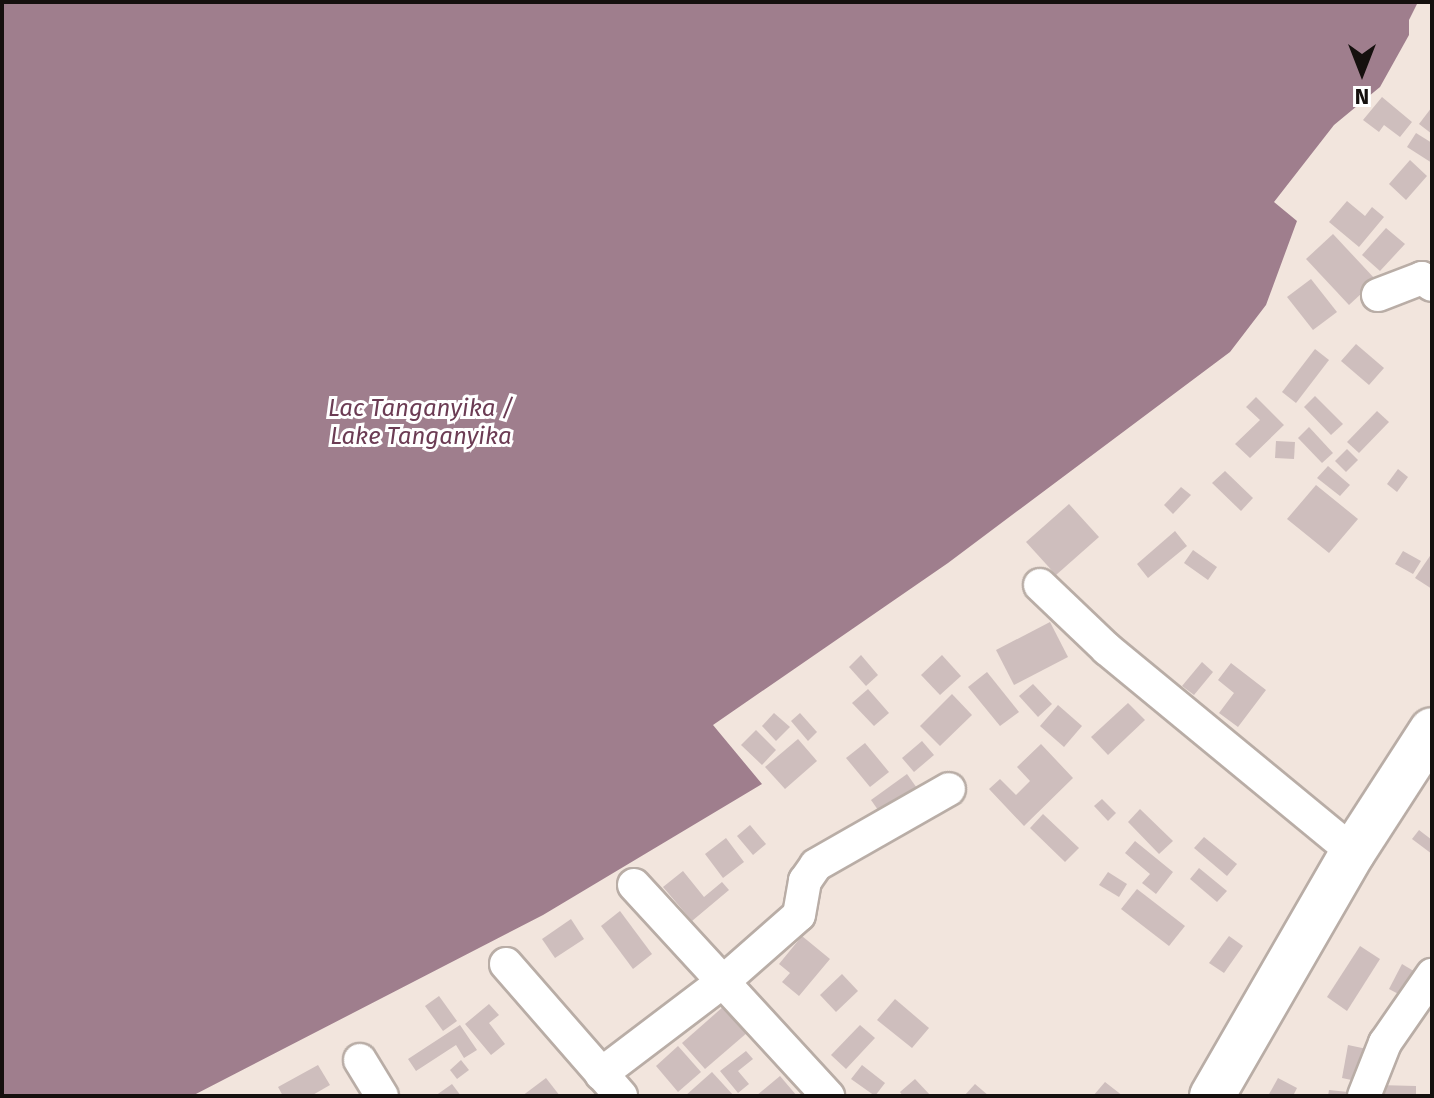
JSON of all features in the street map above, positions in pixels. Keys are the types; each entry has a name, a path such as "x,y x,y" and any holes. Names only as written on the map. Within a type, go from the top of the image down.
{"highway":[{"path":"1212,1096 1353,852 1432,730"}],"street":[{"path":"1378,295 1422,278 1432,285"},
{"path":"1040,585 1107,649 1353,852"},
{"path":"506,964 611,1085 799,915 805,881 816,865 949,789"},
{"path":"634,885 725,980 828,1096"},
{"path":"1364,1096 1385,1043 1432,975"},
{"path":"360,1060 382,1096"}],"water":[{"name":"Lac Tanganyika / Lake Tanganyika","path":"2,2 1418,2 1409,20 1409,35 1380,87 1334,125 1274,202 1297,221 1266,305 1230,352 948,563 713,725 762,784 543,915 192,1096 2,1096"}],"building":[{"path":"1382,97 1412,122 1400,137 1384,125 1379,132 1363,120"},
{"path":"1432,107 1432,134 1419,124"},
{"path":"1416,133 1432,143 1432,163 1407,147"},
{"path":"1410,160 1427,176 1406,200 1389,184"},
{"path":"1347,201 1365,216 1372,207 1384,217 1359,247 1329,222"},
{"path":"1386,228 1405,244 1380,271 1362,255"},
{"path":"1333,234 1376,280 1349,305 1306,259"},
{"path":"1311,279 1337,312 1313,330 1287,297"},
{"path":"1356,344 1384,368 1369,385 1341,361"},
{"path":"1315,349 1329,360 1296,403 1282,392"},
{"path":"1315,396 1343,424 1331,435 1304,407"},
{"path":"1256,397 1284,425 1250,458 1235,444 1260,420 1246,407"},
{"path":"1377,411 1389,422 1359,453 1347,442"},
{"path":"1309,427 1333,453 1322,463 1298,438"},
{"path":"1276,441 1295,442 1294,459 1275,458"},
{"path":"1347,449 1358,460 1346,472 1335,461"},
{"path":"1328,466 1350,485 1340,496 1317,478"},
{"path":"1398,469 1408,477 1397,492 1387,484"},
{"path":"1225,471 1253,498 1241,511 1212,483"},
{"path":"1316,485 1358,519 1329,553 1287,519"},
{"path":"1181,487 1191,495 1173,514 1164,505"},
{"path":"1069,504 1099,537 1056,575 1026,542"},
{"path":"1175,531 1187,546 1148,578 1137,564"},
{"path":"1193,550 1217,567 1208,580 1184,563"},
{"path":"1403,551 1421,561 1413,574 1395,564"},
{"path":"1432,553 1432,589 1415,578"},
{"path":"1050,622 1068,657 1014,685 996,650"},
{"path":"861,655 878,675 866,686 849,667"},
{"path":"942,655 961,676 940,695 921,675"},
{"path":"1202,662 1213,672 1194,695 1182,686"},
{"path":"1231,663 1266,690 1238,727 1219,713 1234,693 1218,680"},
{"path":"987,672 1019,712 1000,726 968,687"},
{"path":"1033,684 1052,704 1038,717 1019,696"},
{"path":"868,689 889,713 874,726 852,703"},
{"path":"952,694 972,715 940,746 920,726"},
{"path":"1128,703 1145,720 1108,755 1091,737"},
{"path":"1058,705 1082,726 1064,747 1040,726"},
{"path":"774,713 790,727 776,741 762,726"},
{"path":"800,713 817,732 808,741 791,721"},
{"path":"756,730 776,750 762,765 741,745"},
{"path":"798,739 817,761 785,789 765,767"},
{"path":"922,741 934,755 914,772 902,758"},
{"path":"865,743 889,772 870,787 846,758"},
{"path":"1041,744 1073,778 1024,826 989,789 1000,779 1016,795 1030,781 1017,767"},
{"path":"907,774 919,791 883,817 871,800"},
{"path":"1102,799 1116,813 1108,821 1094,806"},
{"path":"1140,809 1173,841 1159,854 1128,822"},
{"path":"1043,814 1079,848 1065,862 1030,828"},
{"path":"750,825 766,844 753,855 737,836"},
{"path":"1419,830 1432,840 1432,854 1412,839"},
{"path":"1204,837 1237,864 1227,876 1194,848"},
{"path":"726,838 744,862 723,878 705,854"},
{"path":"1135,841 1173,872 1156,894 1142,883 1150,874 1125,853"},
{"path":"1199,868 1227,891 1217,902 1190,879"},
{"path":"683,871 704,897 722,882 729,890 692,921 663,887"},
{"path":"1108,872 1127,884 1119,897 1099,885"},
{"path":"1137,889 1185,926 1169,946 1121,909"},
{"path":"620,911 652,954 633,969 601,926"},
{"path":"571,919 584,939 555,958 542,939"},
{"path":"802,936 830,959 799,996 782,982 790,973 779,964"},
{"path":"1229,936 1243,946 1224,973 1209,963"},
{"path":"1360,946 1380,959 1347,1011 1327,997"},
{"path":"1402,964 1417,973 1404,997 1389,989"},
{"path":"842,974 858,991 836,1012 820,995"},
{"path":"439,996 457,1021 443,1031 425,1006"},
{"path":"895,999 929,1028 912,1048 877,1020"},
{"path":"489,1004 499,1015 489,1023 505,1044 491,1055 465,1024"},
{"path":"724,1006 748,1032 705,1069 682,1043"},
{"path":"460,1025 477,1050 464,1058 456,1045 416,1071 408,1059"},
{"path":"860,1025 875,1038 846,1069 831,1055"},
{"path":"1348,1045 1367,1049 1361,1082 1342,1078"},
{"path":"678,1046 701,1072 678,1092 656,1066"},
{"path":"746,1051 753,1059 738,1071 749,1084 738,1093 720,1071"},
{"path":"461,1060 469,1070 457,1079 450,1070"},
{"path":"318,1065 330,1085 311,1096 283,1096 278,1087"},
{"path":"862,1065 885,1083 875,1096 851,1079"},
{"path":"712,1072 734,1096 685,1096"},
{"path":"780,1076 797,1096 756,1096"},
{"path":"546,1078 560,1096 522,1096"},
{"path":"1278,1078 1297,1088 1293,1096 1268,1096"},
{"path":"915,1079 931,1096 903,1096 900,1092"},
{"path":"1105,1082 1123,1096 1093,1096"},
{"path":"452,1084 461,1096 435,1096"},
{"path":"975,1084 989,1096 964,1096"},
{"path":"1378,1085 1416,1086 1416,1096 1377,1096"},
{"path":"1329,1090 1348,1092 1348,1096 1328,1096"}]}
